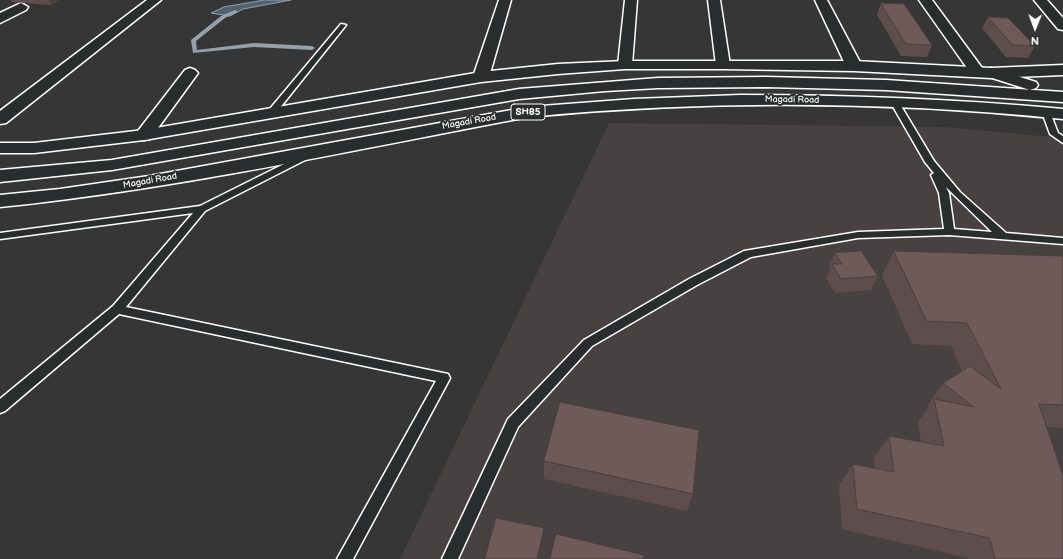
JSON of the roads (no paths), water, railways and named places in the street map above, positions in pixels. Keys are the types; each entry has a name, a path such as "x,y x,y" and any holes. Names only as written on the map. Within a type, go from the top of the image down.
{"street":[{"path":"0,119 155,0"},
{"path":"481,77 505,0"},
{"path":"625,65 631,0"},
{"path":"714,0 723,65"},
{"path":"821,0 854,66"},
{"path":"925,0 984,73 1063,96"},
{"path":"1040,0 1063,26"},
{"path":"0,19 21,7"},
{"path":"0,148 34,148 144,135 481,77 625,65 854,66 984,73 1063,70"},
{"path":"144,135 190,74"},
{"name":"Magadi Road","path":"0,176 72,170 152,159 519,94 612,86 719,82 886,85 1063,96"},
{"name":"Magadi Road","path":"0,200 60,195 142,183 528,112 574,107 720,100 895,102 1063,114"}],"lane":[{"path":"272,112 343,25"},
{"path":"895,102 930,162 944,193 950,232"},
{"path":"1046,112 1063,140"},
{"path":"0,236 202,209 321,149"},
{"path":"930,162 957,194 1003,236"},
{"path":"0,407 117,309 202,209"},
{"path":"450,559 513,423 588,343 693,282 748,254 858,235 950,232 1063,241"},
{"path":"117,309 444,378 345,559"}],"water":[{"path":"265,0 291,0 243,9 230,16 211,13 224,7"}],"waterway":[{"path":"235,11 223,17 193,41 195,52 254,45 312,48"}]}
